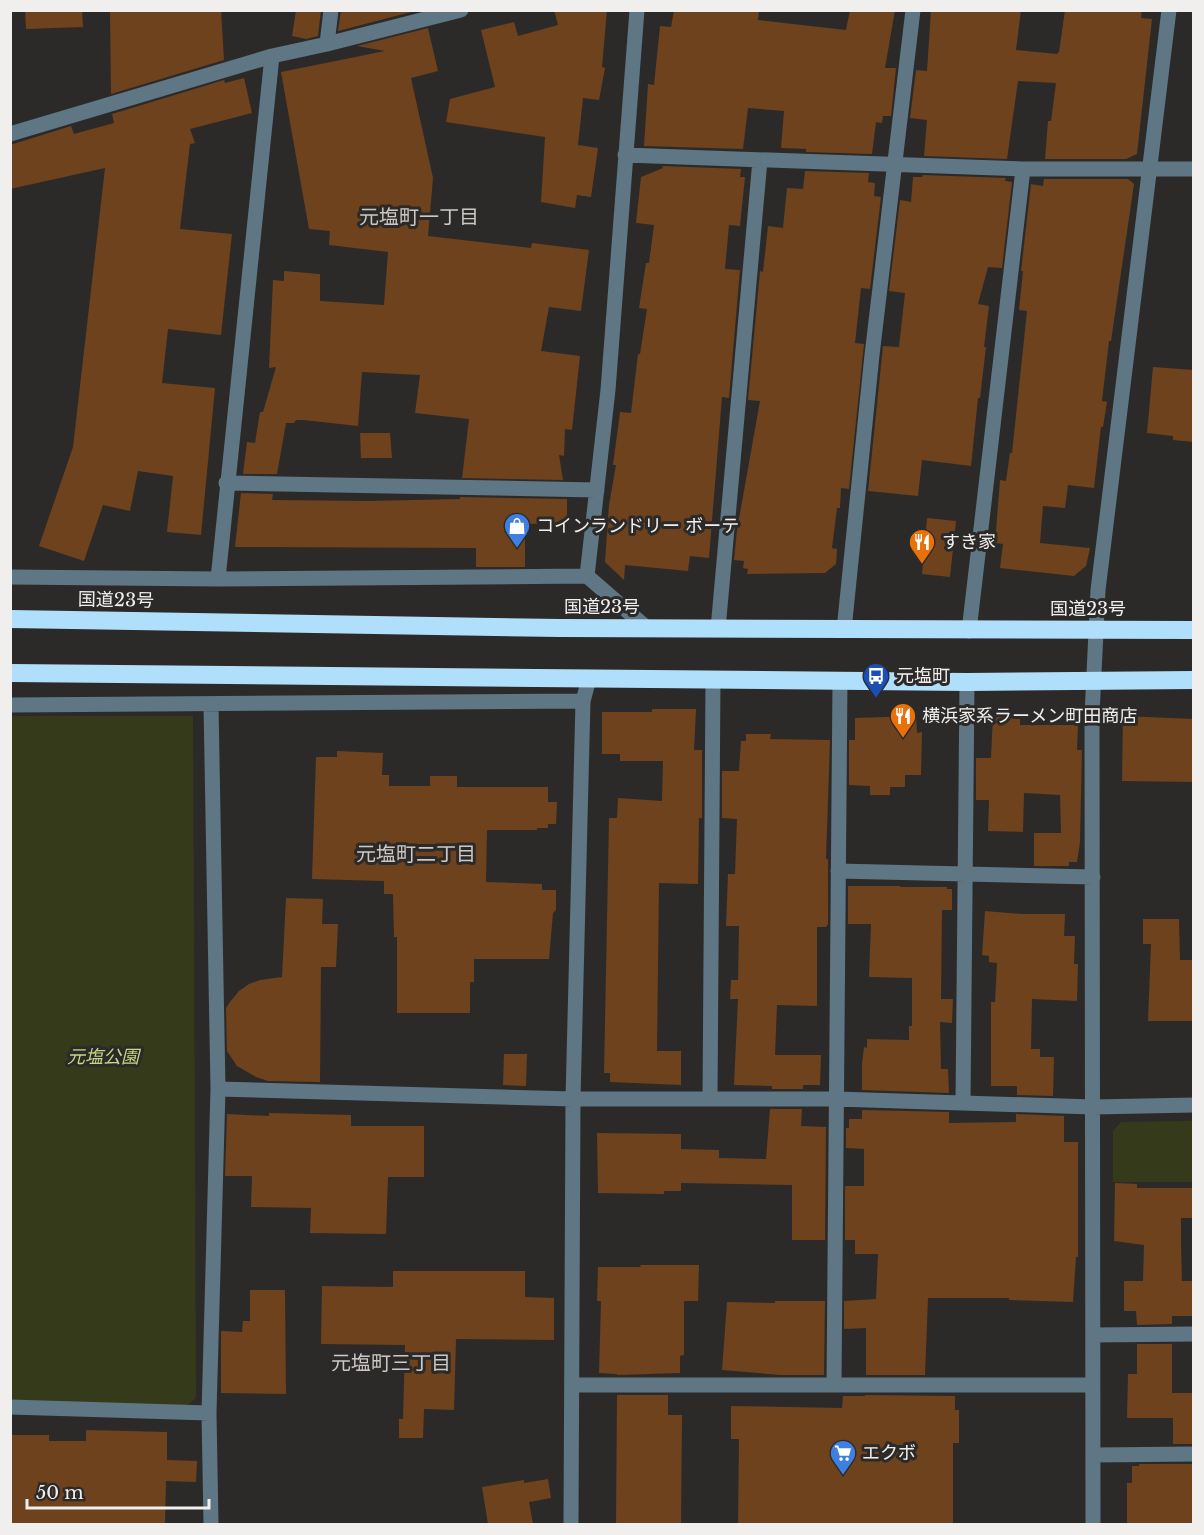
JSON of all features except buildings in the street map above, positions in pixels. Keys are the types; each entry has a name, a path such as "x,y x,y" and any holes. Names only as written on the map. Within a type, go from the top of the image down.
{"highway":[{"name":"国道23号","path":"10,619 648,629 1194,630"},
{"path":"10,673 967,682 1194,680"}],"street":[{"path":"327,44 331,10"},
{"path":"10,134 272,56 461,10"},
{"path":"587,576 608,390 637,10"},
{"path":"844,630 913,10"},
{"path":"1093,1524 1092,715 1098,590 1169,10"},
{"path":"218,579 226,483 272,56"},
{"path":"625,155 1023,169 1194,169"},
{"path":"718,629 760,160"},
{"path":"969,631 1023,169"},
{"path":"226,483 597,490"},
{"path":"10,577 218,579 587,576 648,629"},
{"path":"571,1524 573,1099 583,701 589,679"},
{"path":"710,1099 713,680"},
{"path":"834,1384 840,681"},
{"path":"963,1103 967,682"},
{"path":"10,705 583,701"},
{"path":"211,705 218,1089 209,1413 211,1524"},
{"path":"838,871 1093,877"},
{"path":"218,1089 573,1099 836,1099 1093,1107 1194,1105"},
{"path":"1093,1335 1194,1334"},
{"path":"572,1384 1092,1384"},
{"path":"10,1407 209,1413"},
{"path":"1094,1455 1194,1454"}],"green space":[{"name":"元塩公園","path":"11,716 193,716 196,1398 186,1406 11,1400"},
{"path":"1193,1121 1193,1182 1113,1182 1113,1131 1121,1122"}],"place":[{"name":"コインランドリー ボーテ","path":"517,549"},
{"name":"すき家","path":"922,565"},
{"name":"元塩町","path":"876,699"},
{"name":"横浜家系ラーメン町田商店","path":"903,739"},
{"name":"エクボ","path":"843,1476"}],"district":[{"name":"元塩町一丁目","path":"419,217"},
{"name":"元塩町二丁目","path":"416,854"},
{"name":"元塩町三丁目","path":"391,1363"}]}
